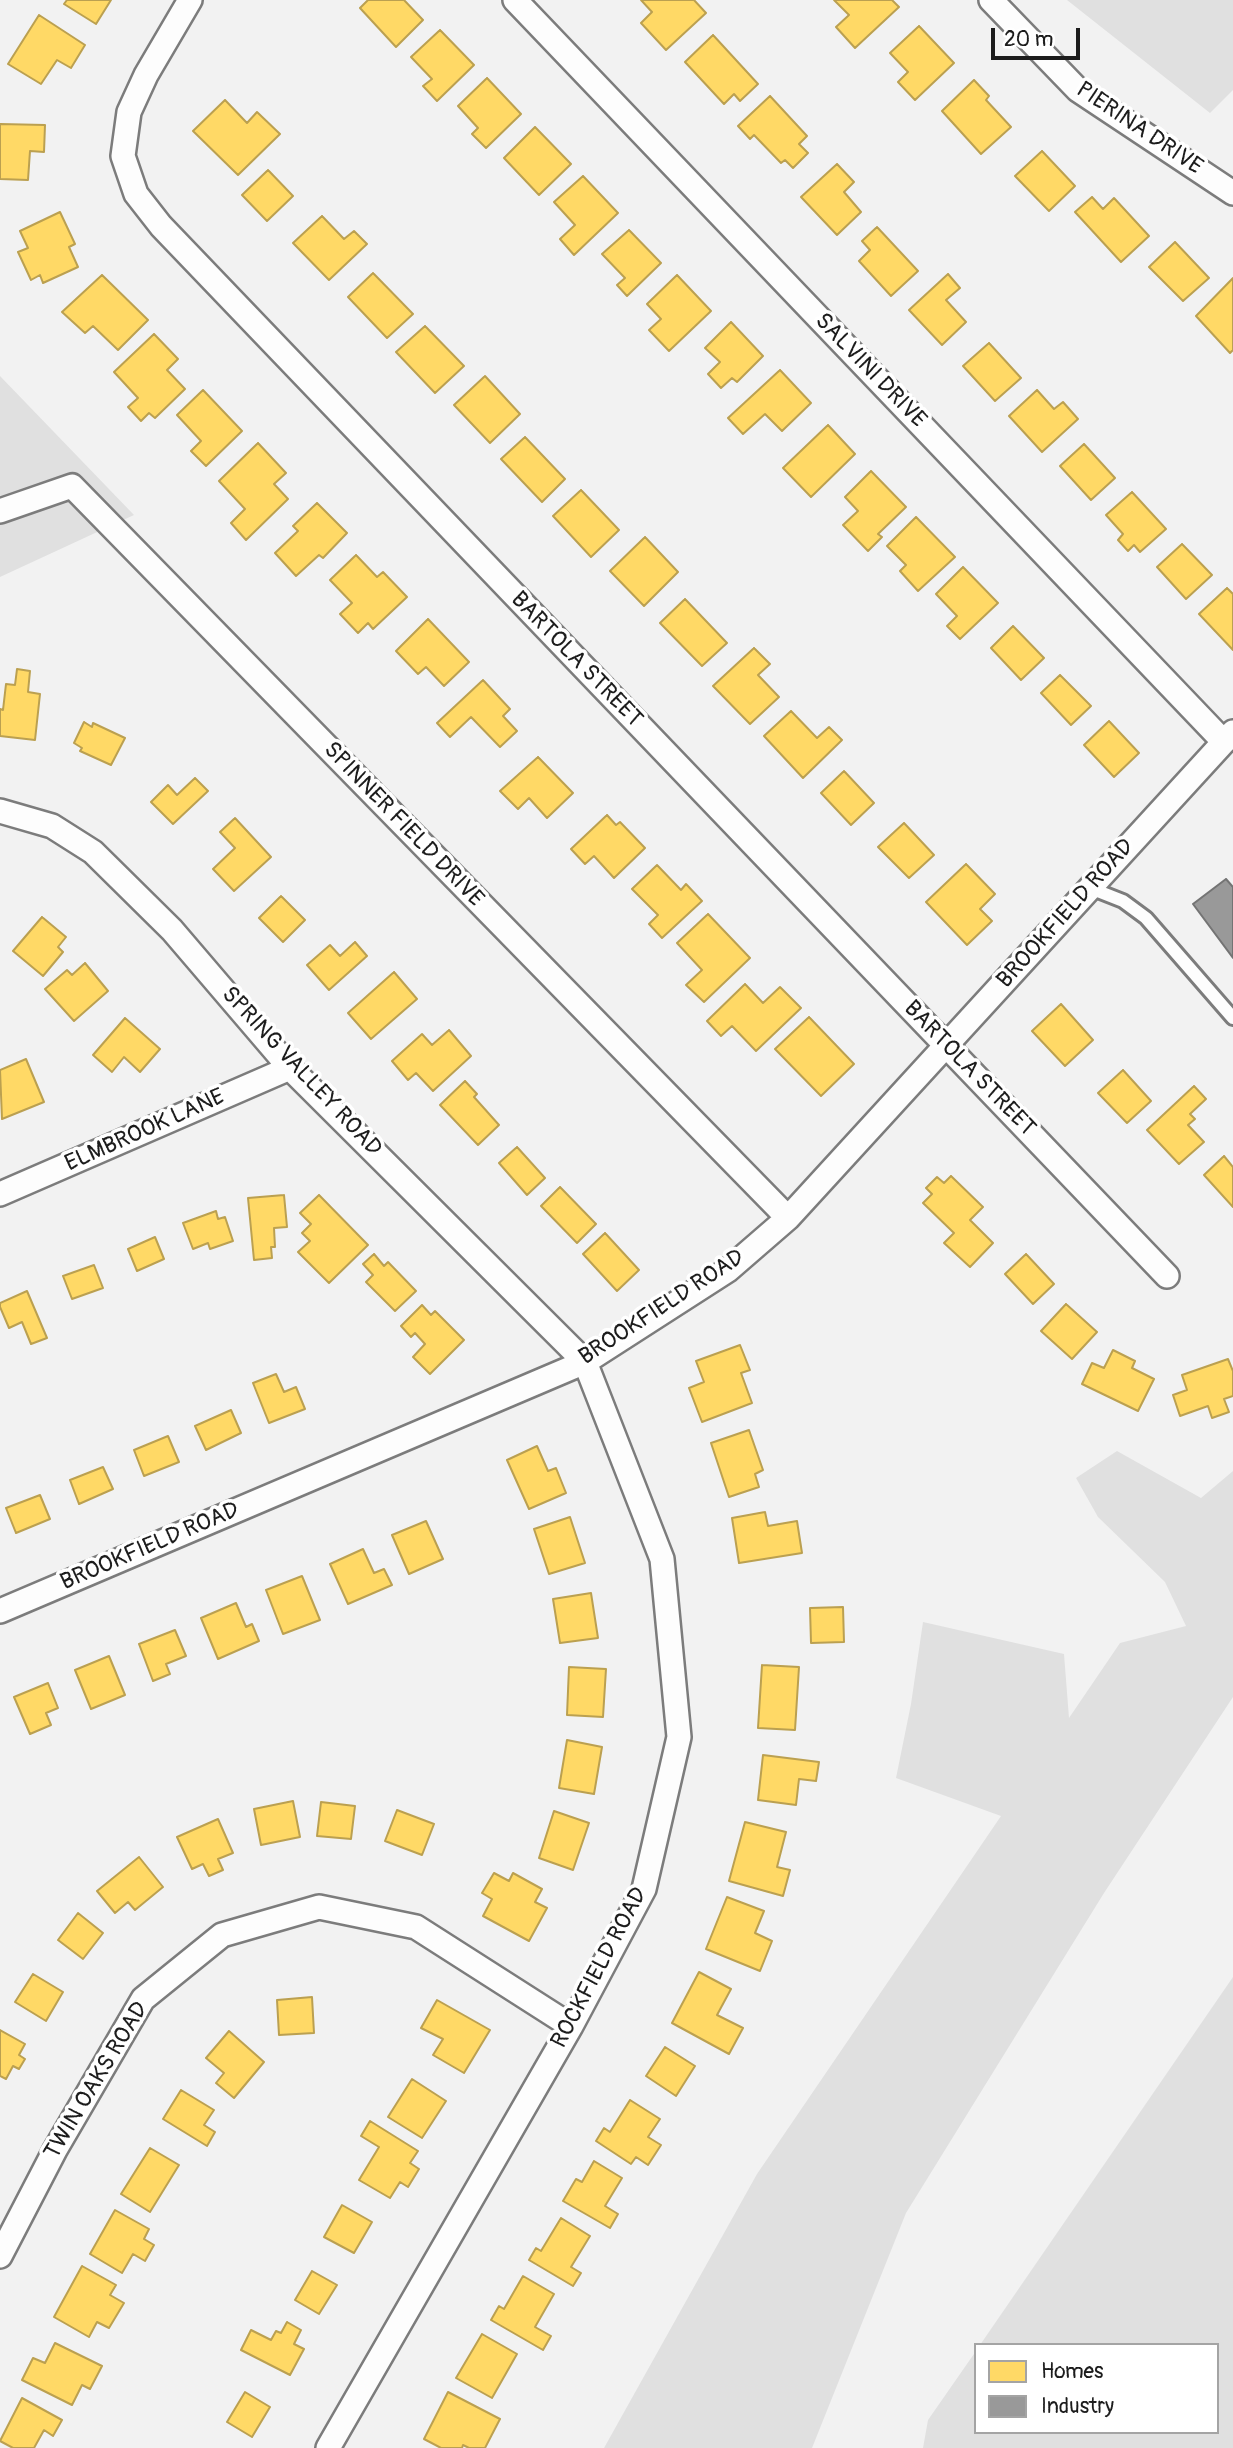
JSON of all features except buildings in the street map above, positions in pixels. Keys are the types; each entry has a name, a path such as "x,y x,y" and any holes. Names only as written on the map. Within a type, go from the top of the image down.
{"street":[{"name":"BARTOLA STREET","path":"190,0 146,75 129,112 123,156 136,194 171,236 1167,1276"},
{"name":"SALVINI DRIVE","path":"515,0 1228,737"},
{"name":"PIERINA DRIVE","path":"991,0 1078,90 1233,193"},
{"name":"SPINNER FIELD DRIVE","path":"0,511 72,486 788,1218"},
{"name":"BROOKFIELD ROAD","path":"0,1611 585,1362 729,1270 788,1218 1228,737"},
{"name":"SPRING VALLEY ROAD","path":"0,811 52,826 93,852 172,930 290,1068 585,1362"},
{"name":"ELMBROOK LANE","path":"0,1194 290,1068"},
{"name":"ROCKFIELD ROAD","path":"328,2448 571,2026 644,1889 679,1737 662,1559 585,1362"},
{"name":"TWIN OAKS ROAD","path":"0,2256 55,2150 144,2000 222,1935 319,1907 416,1927 571,2026"}],"lane":[{"path":"1090,888 1123,901 1146,918 1233,1018"}],"shaded area":[{"path":"1067,0 1233,0 1233,90 1210,113"},
{"path":"0,376 134,515 0,577"},
{"path":"1117,1451 1201,1498 1233,1471 1233,1697 1104,1893 906,2213 812,2448 604,2448 757,2174 1001,1816 896,1778 911,1704 923,1622 1064,1654 1069,1718 1120,1643 1186,1626 1165,1582 1098,1517 1076,1478"},
{"path":"1233,1977 1233,2448 923,2448 928,2420 974,2354 974,2434 1219,2434 1219,2343 981,2343"}]}
